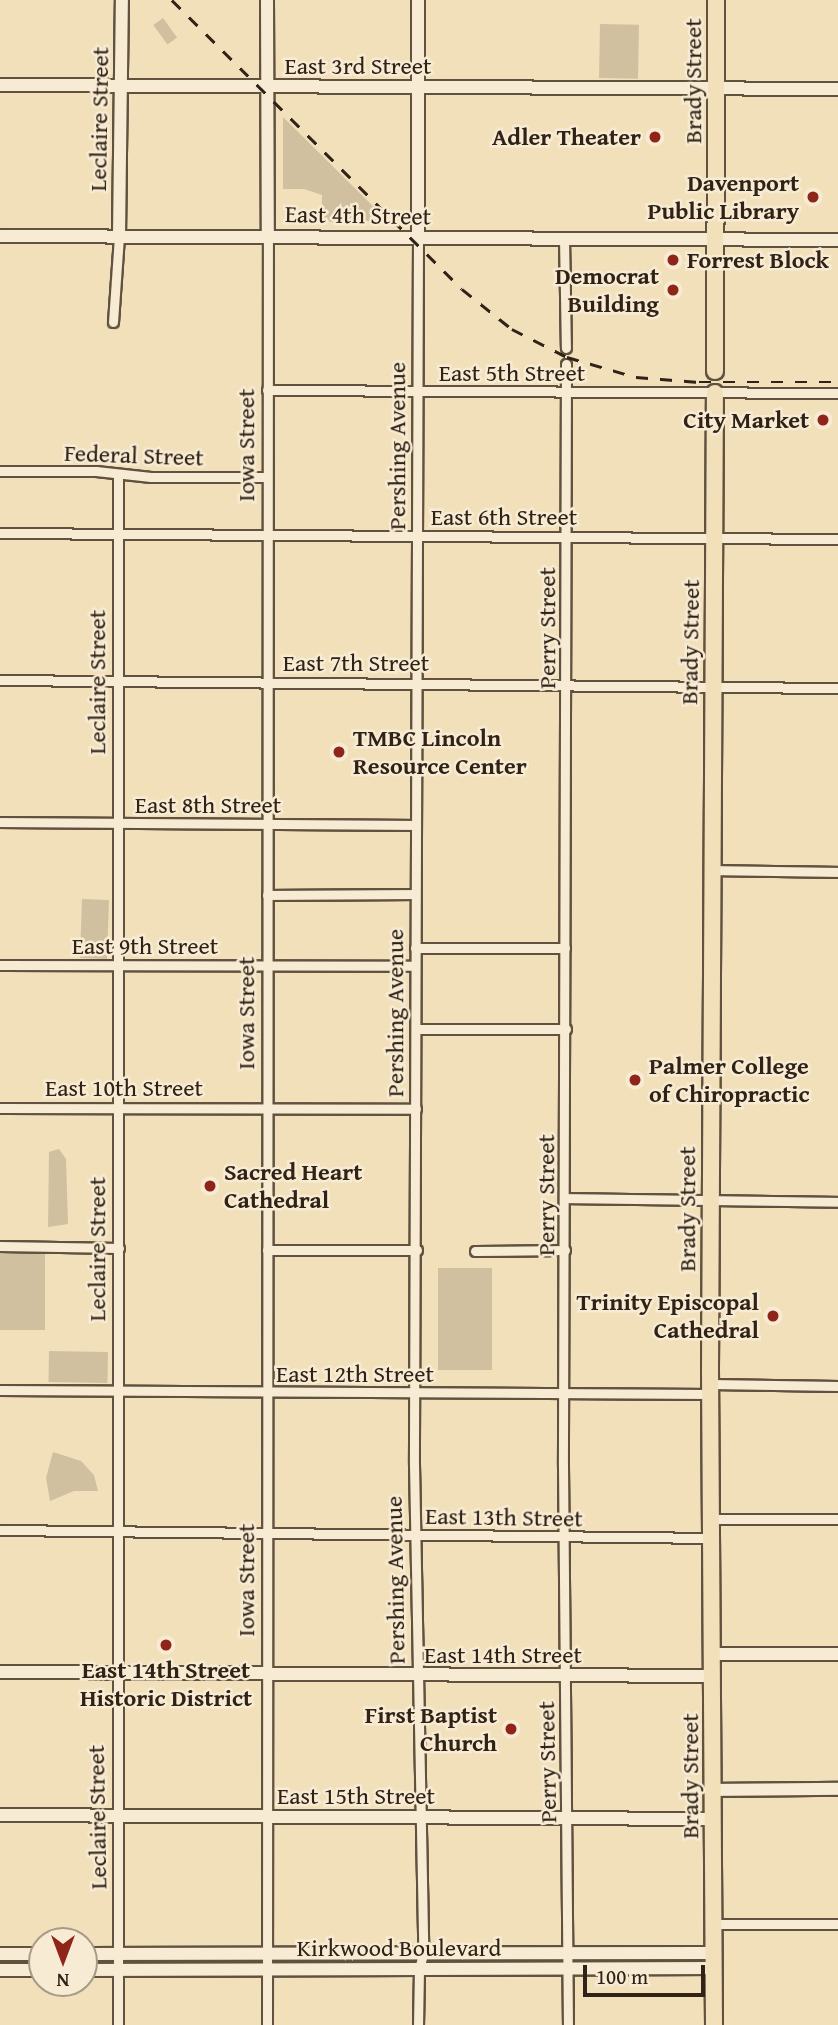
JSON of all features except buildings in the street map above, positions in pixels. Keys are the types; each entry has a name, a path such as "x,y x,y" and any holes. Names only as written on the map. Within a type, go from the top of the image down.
{"highway":[{"name":"Brady Street","path":"715,371 716,0"},
{"name":"Brady Street","path":"714,2025 710,1200 715,393"}],"street":[{"name":"Leclaire Street","path":"113,322 119,236 122,0"},
{"name":"Iowa Street","path":"267,0 267,2025"},
{"name":"Pershing Avenue","path":"418,0 416,1535 422,1817 422,1954 419,1969 418,2025"},
{"name":"East 3rd Street","path":"0,85 838,89"},
{"name":"East 4th Street","path":"0,236 268,235 838,240"},
{"path":"564,238 566,348"},
{"name":"Perry Street","path":"566,364 563,1394 568,2025"},
{"name":"East 5th Street","path":"267,390 838,393"},
{"name":"Federal Street","path":"0,471 266,477"},
{"name":"Leclaire Street","path":"118,474 118,2025"},
{"name":"East 6th Street","path":"0,533 838,539"},
{"name":"East 7th Street","path":"0,680 838,688"},
{"name":"East 8th Street","path":"0,822 415,825"},
{"path":"711,870 838,872"},
{"path":"267,895 415,894"},
{"path":"415,948 565,948"},
{"name":"East 9th Street","path":"0,965 415,966"},
{"path":"416,1029 566,1029"},
{"name":"East 10th Street","path":"0,1108 416,1109"},
{"path":"565,1198 838,1202"},
{"path":"0,1246 118,1248"},
{"path":"267,1250 417,1251"},
{"path":"475,1251 565,1250"},
{"name":"East 12th Street","path":"0,1390 563,1394 838,1386"},
{"path":"713,1519 838,1519"},
{"name":"East 13th Street","path":"0,1530 713,1538"},
{"path":"712,1654 838,1654"},
{"name":"East 14th Street","path":"0,1672 713,1676"},
{"path":"713,1790 838,1788"},
{"name":"East 15th Street","path":"0,1815 713,1819"},
{"path":"715,1924 838,1924"},
{"path":"0,1954 28,1954"},
{"name":"Kirkwood Boulevard","path":"98,1954 568,1954 715,1960"},
{"name":"Kirkwood Boulevard","path":"98,1970 568,1969 715,1960"},
{"path":"0,1970 28,1970"}],"shaded area":[{"path":"163,18 177,37 167,44 153,25"},
{"path":"600,24 639,25 638,79 599,78"},
{"path":"283,117 388,221 322,222 322,195 304,189 283,189"},
{"path":"82,899 109,900 107,959 80,958"},
{"path":"59,1149 66,1159 68,1224 48,1227 49,1152"},
{"path":"0,1253 45,1253 45,1330 0,1330"},
{"path":"438,1268 492,1268 492,1370 438,1370"},
{"path":"49,1351 108,1352 107,1383 48,1382"},
{"path":"53,1452 81,1461 94,1475 98,1491 74,1491 50,1501 46,1478"}],"railway":[{"path":"172,0 462,289 512,329 567,357 636,377 699,382 838,382"}],"place":[{"name":"Adler Theater","path":"655,137"},
{"name":"Davenport Public Library","path":"813,197"},
{"name":"Forrest Block","path":"673,260"},
{"name":"Democrat Building","path":"673,290"},
{"name":"City Market","path":"823,420"},
{"name":"TMBC Lincoln Resource Center","path":"339,752"},
{"name":"Palmer College of Chiropractic","path":"635,1080"},
{"name":"Sacred Heart Cathedral","path":"210,1186"},
{"name":"Trinity Episcopal Cathedral","path":"773,1316"},
{"name":"East 14th Street Historic District","path":"166,1645"},
{"name":"First Baptist Church","path":"511,1729"}]}
